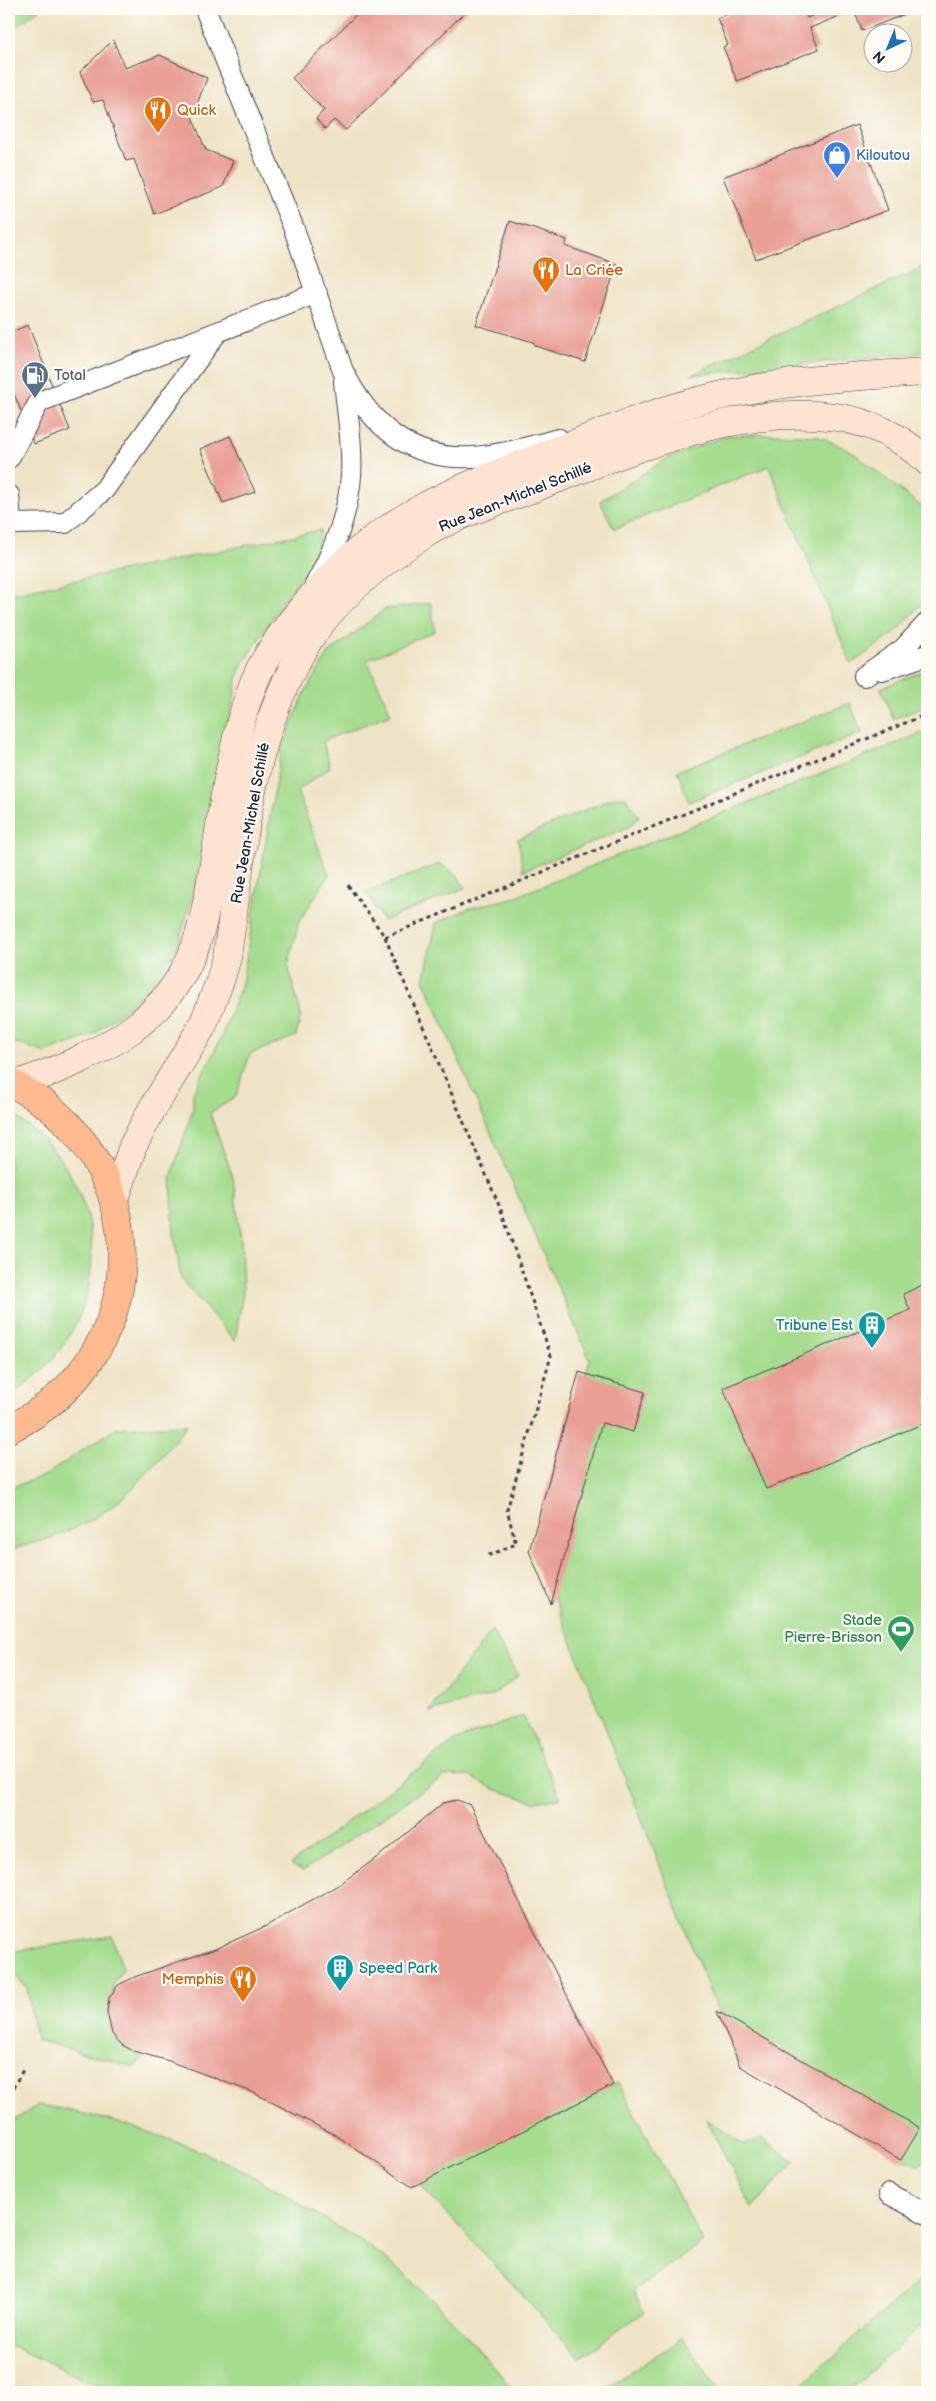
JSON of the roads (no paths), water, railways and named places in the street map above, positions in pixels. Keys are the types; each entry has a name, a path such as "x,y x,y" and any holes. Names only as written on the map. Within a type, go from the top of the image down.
{"main road":[{"name":"Rue Jean-Michel Schillé","path":"12,1083 77,1063 121,1038 156,1010 178,981 194,950 203,919 229,771 249,697 272,648 300,610 336,568 396,522 475,483 624,424 701,400 794,382 927,372"},
{"name":"Rue Jean-Michel Schillé","path":"114,1202 133,1146 151,1111 202,1027 220,981 227,957 256,774 276,704 296,662 321,623 364,578 408,545 451,520 643,447 730,424 786,416 836,417 879,428 907,444 927,461"},
{"path":"9,1429 40,1412 65,1391 86,1366 106,1333 116,1302 121,1271 121,1235 114,1202 105,1177 85,1143 58,1114 12,1083"}],"lane":[{"path":"205,9 294,229 343,371 354,393 375,420 403,442 419,451 457,458 494,454 624,424"},
{"path":"9,458 39,402 317,293"},
{"path":"9,495 11,524 65,523 104,490 216,334"},
{"path":"300,610 330,555 349,492 350,454 343,371"},
{"path":"927,623 903,648 864,676 927,655"},
{"path":"889,2194 927,2214"}],"place":[{"name":"Quick","path":"158,134"},
{"name":"Kiloutou","path":"837,179"},
{"name":"La Criée","path":"546,294"},
{"name":"Total","path":"35,399"},
{"name":"Tribune Est","path":"872,1349"},
{"name":"Stade Pierre-Brisson","path":"901,1653"},
{"name":"Speed Park","path":"340,1992"},
{"name":"Memphis","path":"243,2003"}]}
